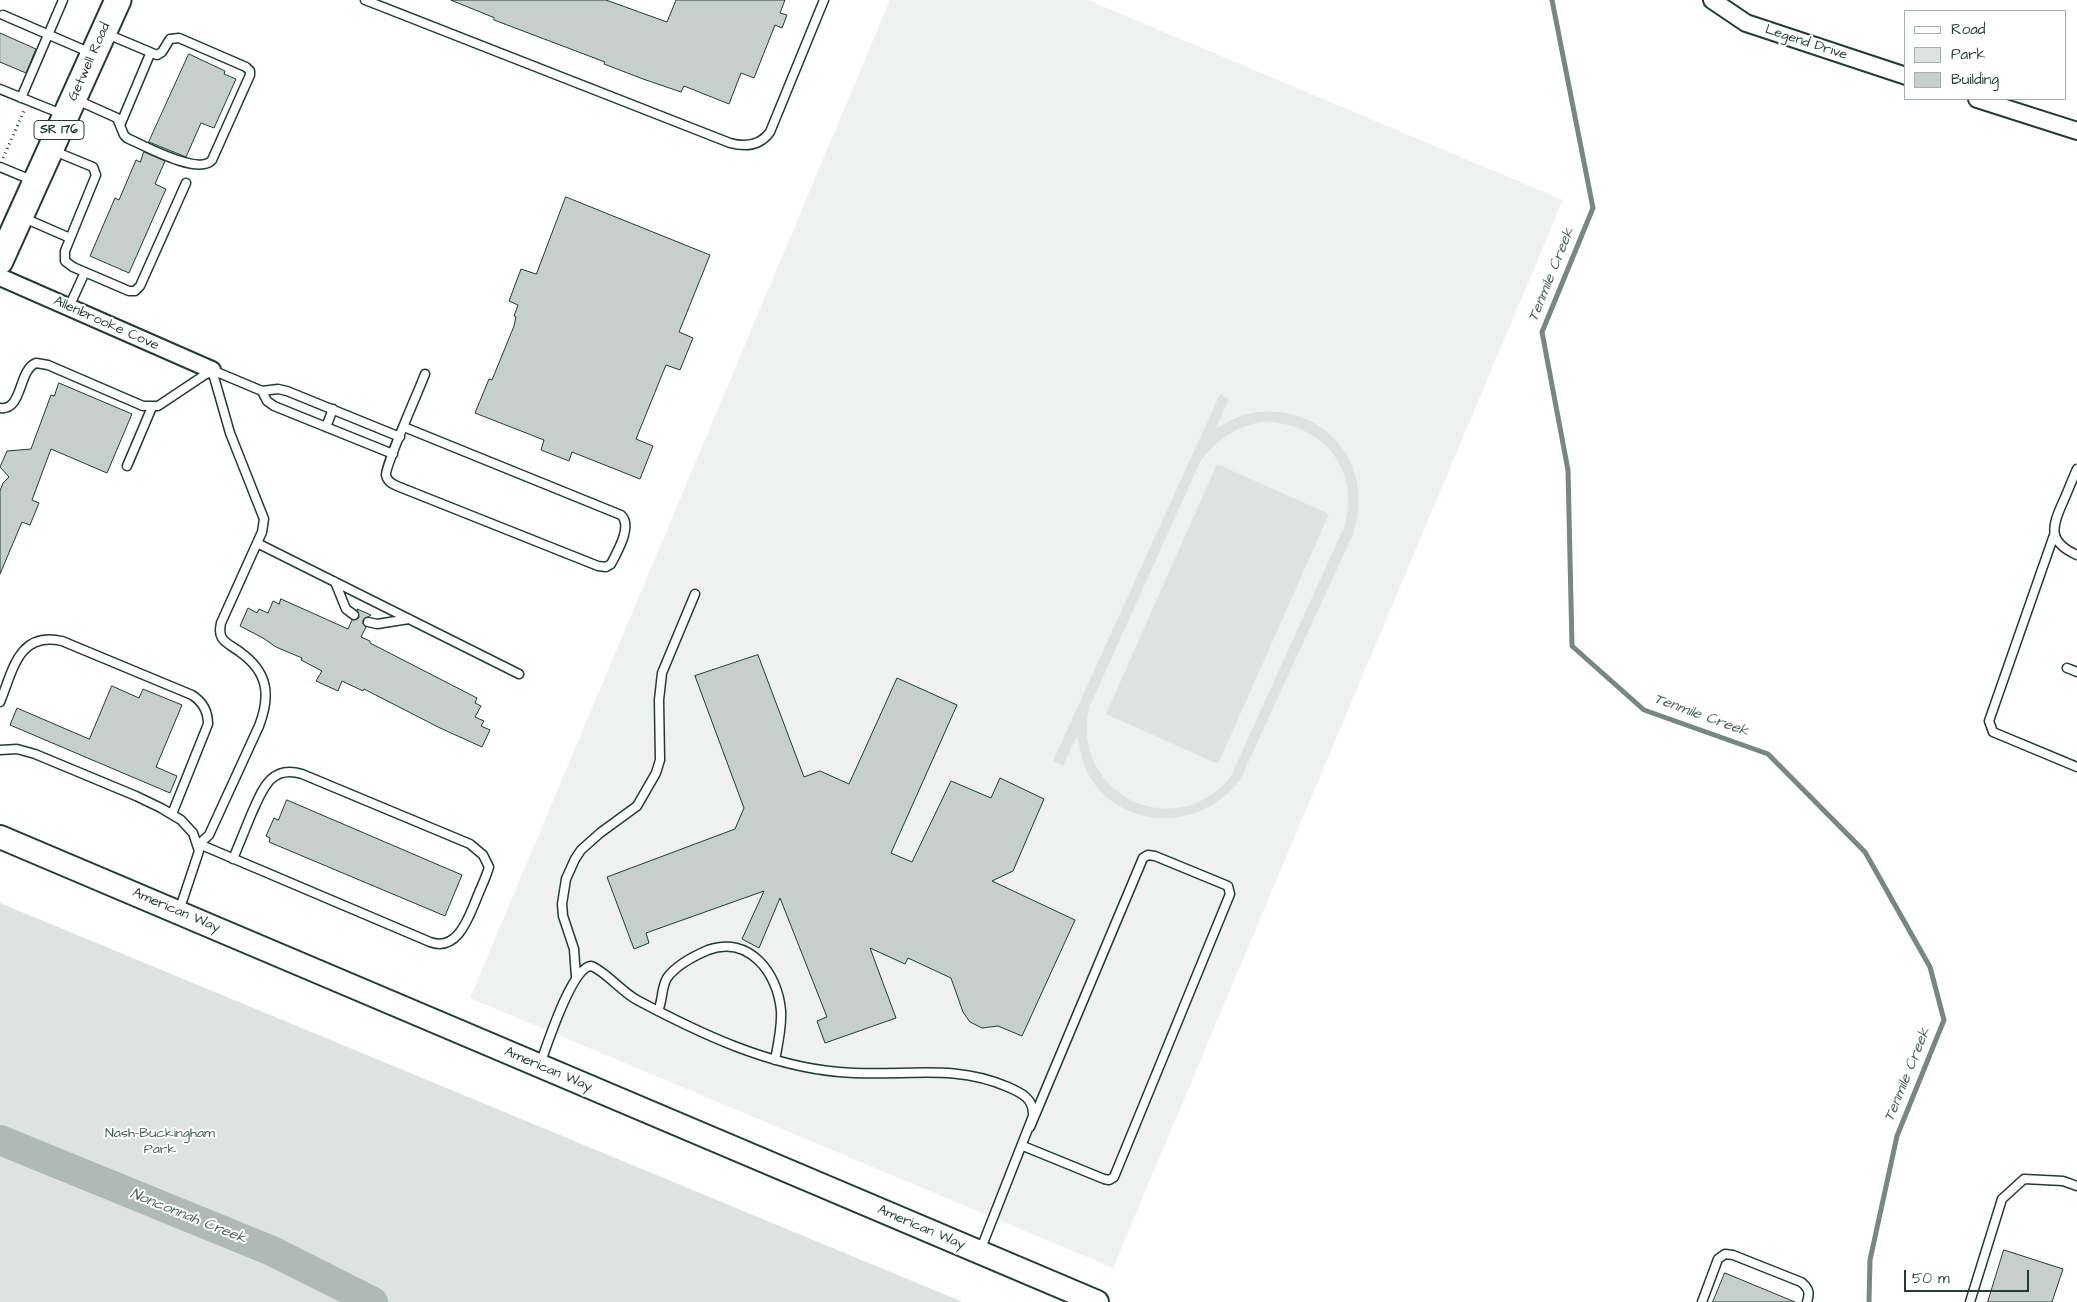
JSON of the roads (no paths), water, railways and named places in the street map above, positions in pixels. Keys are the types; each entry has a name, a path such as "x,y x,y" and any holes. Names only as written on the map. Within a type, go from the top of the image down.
{"main road":[{"name":"Getwell Road","path":"0,261 118,0"},
{"name":"American Way","path":"0,837 1097,1302"}],"street":[{"name":"Legend Drive","path":"1712,0 1746,23 1904,75"},
{"path":"1980,100 2077,131"},
{"name":"Allenbrooke Cove","path":"0,277 212,370"}],"lane":[{"path":"21,98 63,0"},
{"path":"366,0 730,143 746,146 760,142 770,132 824,0"},
{"path":"0,89 21,98 114,116 121,123 123,133 127,138 188,164 209,163 250,74 246,67 176,37 170,39 160,54 150,54 48,35 3,15"},
{"path":"121,123 150,54"},
{"path":"50,149 93,168 96,172 95,181 64,254 65,261 129,291 137,290 186,183"},
{"path":"0,167 36,181"},
{"path":"20,216 70,238"},
{"path":"69,307 85,272"},
{"path":"0,408 11,406 28,369 33,364 48,365 143,406 152,407 164,402 212,370"},
{"path":"212,370 262,391 283,389 400,437"},
{"path":"199,844 205,840 211,831 259,726 266,694 264,682 257,666 252,660 225,642 221,636 221,623 262,532 264,519 230,434 212,370"},
{"path":"404,427 622,515 626,519 626,526 612,562 609,566 600,567 397,486 389,481 386,474 393,454 425,374"},
{"path":"262,391 268,402 274,406 393,454"},
{"path":"127,466 152,407"},
{"path":"326,427 333,409"},
{"path":"2077,469 2056,518 2054,535 1989,721 1993,732 2077,767"},
{"path":"2054,535 2061,546 2077,555"},
{"path":"257,543 519,674"},
{"path":"335,582 346,609 354,615"},
{"path":"576,977 574,949 563,916 562,904 566,879 574,859 584,846 637,806 656,773 661,755 659,700 662,673 695,594"},
{"path":"368,622 377,624 409,619"},
{"path":"0,702 17,660 24,648 31,644 48,640 62,642 197,698 202,702 208,716 207,731 172,814"},
{"path":"2067,668 2077,672"},
{"path":"0,750 17,749 35,754 136,796 172,814 188,826 199,844 198,857 178,913"},
{"path":"199,844 233,859 435,944 450,941 463,929 487,873 487,861 470,844 295,772 282,773 272,779 262,790 233,859"},
{"path":"979,1252 1030,1127 1143,858 1148,855 1155,856 1228,886 1230,894 1114,1177 1109,1180 1104,1179 1023,1146"},
{"path":"658,1011 667,979 685,963 703,952 722,946 750,953 764,964 778,996 780,1023 775,1060"},
{"path":"539,1066 576,977 586,967 594,968 634,998 658,1011 740,1047 775,1060 802,1067 845,1073 946,1072 982,1078 1000,1084 1027,1096 1033,1105 1034,1111 1030,1127"},
{"path":"1970,1302 2002,1200 2024,1179 2063,1181 2077,1186"},
{"path":"1702,1302 1718,1259 1725,1254 1733,1255 1801,1282 1808,1288 1809,1296 1807,1302"}],"waterway":[{"name":"Tenmile Creek","path":"1552,0 1593,208 1542,332 1568,470 1572,646 1644,710 1768,754 1865,852 1930,967 1944,1020 1897,1136 1870,1260 1869,1302"},
{"name":"Nonconnah Creek","path":"0,1140 272,1251 373,1302"}],"park label":[{"name":"Nash-Buckingham Park","path":"160,1142"}]}
